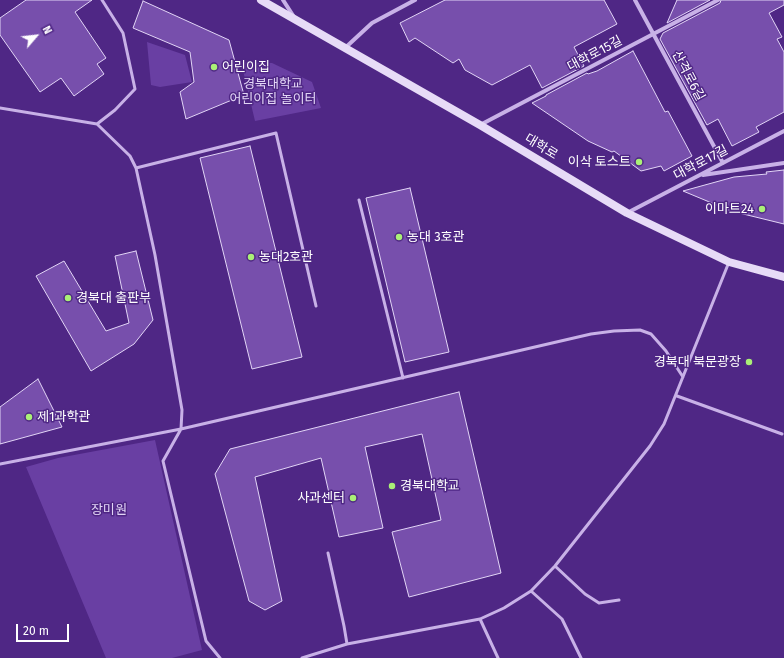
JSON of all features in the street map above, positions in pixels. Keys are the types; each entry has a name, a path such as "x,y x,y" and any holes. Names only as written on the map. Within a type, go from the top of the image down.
{"main road":[{"name":"대학로","path":"261,0 295,18 480,125 627,213 729,262 784,277"}],"street":[{"name":"대학로","path":"283,0 295,18"},
{"path":"345,48 372,23 415,0"},
{"name":"산격로6길","path":"635,0 723,162"},
{"name":"대학로15길","path":"480,125 718,0"},
{"name":"대학로17길","path":"627,213 784,131"},
{"path":"699,175 784,163"}],"lane":[{"path":"97,124 115,110 136,89 123,33 102,0"},
{"path":"0,108 97,124 130,156 136,168 155,255 182,410 181,429 163,461 206,641 220,658"},
{"path":"136,168 276,132 316,306"},
{"path":"359,200 403,378"},
{"path":"302,658 347,644 480,619 504,608 531,591 555,566 650,446 664,424 677,396 683,377 729,262"},
{"path":"0,464 181,429 590,334 640,330 651,334 666,351 683,377"},
{"path":"677,396 782,434"},
{"path":"328,553 347,644"},
{"path":"555,566 585,594 599,604 619,600"},
{"path":"531,591 562,619 580,658"},
{"path":"480,619 498,658"}],"green space":[{"name":"경북대학교 어린이집 놀이터","path":"147,42 185,55 192,82 160,87 151,85"},
{"name":"경북대학교 어린이집 놀이터","path":"241,62 272,63 312,82 321,108 255,121"},
{"name":"장미원","path":"155,440 202,650 172,658 106,658 26,467 58,458"}],"building":[{"path":"26,0 92,0 75,12 106,58 97,64 104,74 74,96 61,78 40,92 0,35 0,18"},
{"path":"445,0 604,0 617,24 574,47 584,66 542,88 530,65 492,85 465,70 459,59 453,63 415,38 409,42 400,23"},
{"path":"677,0 710,0 667,23"},
{"path":"721,0 784,0 784,5 769,13 782,37 777,39 784,52 784,112 756,127 759,132 732,146 718,119 707,125 660,39 663,33 720,3"},
{"name":"어린이집","path":"143,1 229,40 244,95 186,119 180,92 194,82 190,52 133,28"},
{"path":"633,51 665,112 668,111 692,156 664,171 661,166 641,171 614,151 612,152 588,141 532,103 587,73 597,71"},
{"name":"농대2호관","path":"250,146 302,357 252,369 200,158"},
{"path":"784,170 784,224 731,211 683,191 734,177 767,174 766,172"},
{"name":"농대 3호관","path":"410,188 449,352 405,362 366,198"},
{"name":"경북대 출판부","path":"136,251 153,320 134,344 91,371 36,276 64,261 106,331 129,323 115,256"},
{"name":"제1과학관","path":"38,379 62,427 0,444 0,407"},
{"path":"459,392 501,573 409,597 392,532 441,520 422,434 365,447 383,528 339,537 321,458 255,477 282,601 265,610 249,601 215,474 230,449"}],"place":[{"name":"어린이집","path":"214,67"},
{"name":"이삭 토스트","path":"639,162"},
{"name":"이마트24","path":"762,209"},
{"name":"농대 3호관","path":"399,237"},
{"name":"농대2호관","path":"251,257"},
{"name":"경북대 출판부","path":"68,298"},
{"name":"경북대 북문광장","path":"749,362"},
{"name":"제1과학관","path":"29,417"},
{"name":"경북대학교","path":"392,486"},
{"name":"사과센터","path":"353,498"}]}
